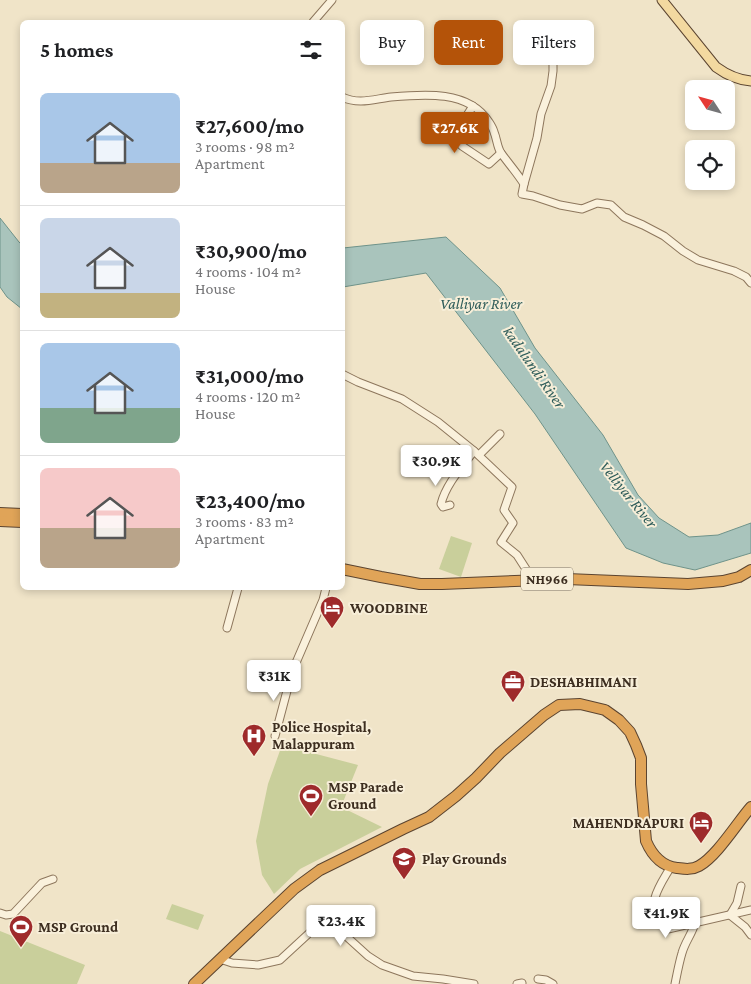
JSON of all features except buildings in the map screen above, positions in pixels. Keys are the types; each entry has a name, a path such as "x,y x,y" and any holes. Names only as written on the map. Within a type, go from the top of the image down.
{"highway":[{"path":"0,513 20,515"},
{"path":"0,521 20,516"},
{"name":"NH966","path":"345,570 420,584 567,579 688,584 723,581 739,577 751,570"},
{"name":"NH966","path":"345,576 380,584 442,591 564,585 688,590 724,588 751,578"},
{"path":"194,984 294,889 320,870 428,818 469,784 500,753 544,714 559,705 580,704 605,710 619,720 630,732 641,758 641,784 646,841 656,858 670,868 686,870 698,867 708,860 751,807"}],"main road":[{"path":"662,0 716,67 738,79 751,81"}],"street":[{"path":"316,20 332,0"},
{"path":"553,65 551,86 541,114 522,194 560,205 582,208 598,203 611,205 624,218 664,236 683,252 698,260 734,271 751,283"},
{"path":"345,98 363,102 405,96 451,96 473,106 481,110 489,122 501,153 524,184"},
{"path":"473,106 453,136 462,146 489,164 501,153"},
{"path":"345,376 402,399 438,422 477,453 512,487 504,510 513,523 501,542 517,555 533,580"},
{"path":"450,505 443,507 441,504 448,487 477,453 500,434"},
{"path":"226,628 237,590"},
{"path":"275,736 292,672 320,608 325,590"},
{"path":"264,673 288,675 292,672"},
{"path":"670,868 655,896 653,908 659,921 668,929 751,910"},
{"path":"0,913 6,915 13,914 42,882 53,879"},
{"path":"730,915 737,903 741,886"},
{"path":"730,915 745,927 751,935"},
{"path":"674,984 682,952 693,932 695,924"},
{"path":"220,959 232,963 258,965 280,960 318,925 336,927 368,956 382,965 413,976 474,984"},
{"path":"538,979 546,980 553,984"}],"green space":[{"path":"451,536 472,543 461,577 439,569"},
{"name":"MSP Parade Ground","path":"282,745 358,765 341,807 382,827 300,869 274,894 262,875 256,841 268,784"},
{"path":"172,904 204,915 198,930 166,919"},
{"name":"MSP Ground","path":"0,931 85,965 77,984 0,984"}],"water":[{"path":"0,218 20,243 20,307 7,297 0,287"},
{"name":"Valliyar River","path":"446,237 500,288 535,348 603,435 638,495 659,518 689,537 718,535 751,523 751,553 695,570 663,563 626,548 535,414 426,273 345,287 345,248"}],"place":[{"name":"WOODBINE","path":"332,629"},
{"name":"DESHABHIMANI","path":"513,703"},
{"name":"Police Hospital, Malappuram","path":"254,757"},
{"name":"MSP Parade Ground","path":"311,817"},
{"name":"MAHENDRAPURI","path":"701,844"},
{"name":"Play Grounds","path":"404,880"},
{"name":"MSP Ground","path":"21,948"}],"water label":[{"name":"kadalundi River","path":"535,367"},
{"name":"Velliyar River","path":"629,494"}]}
